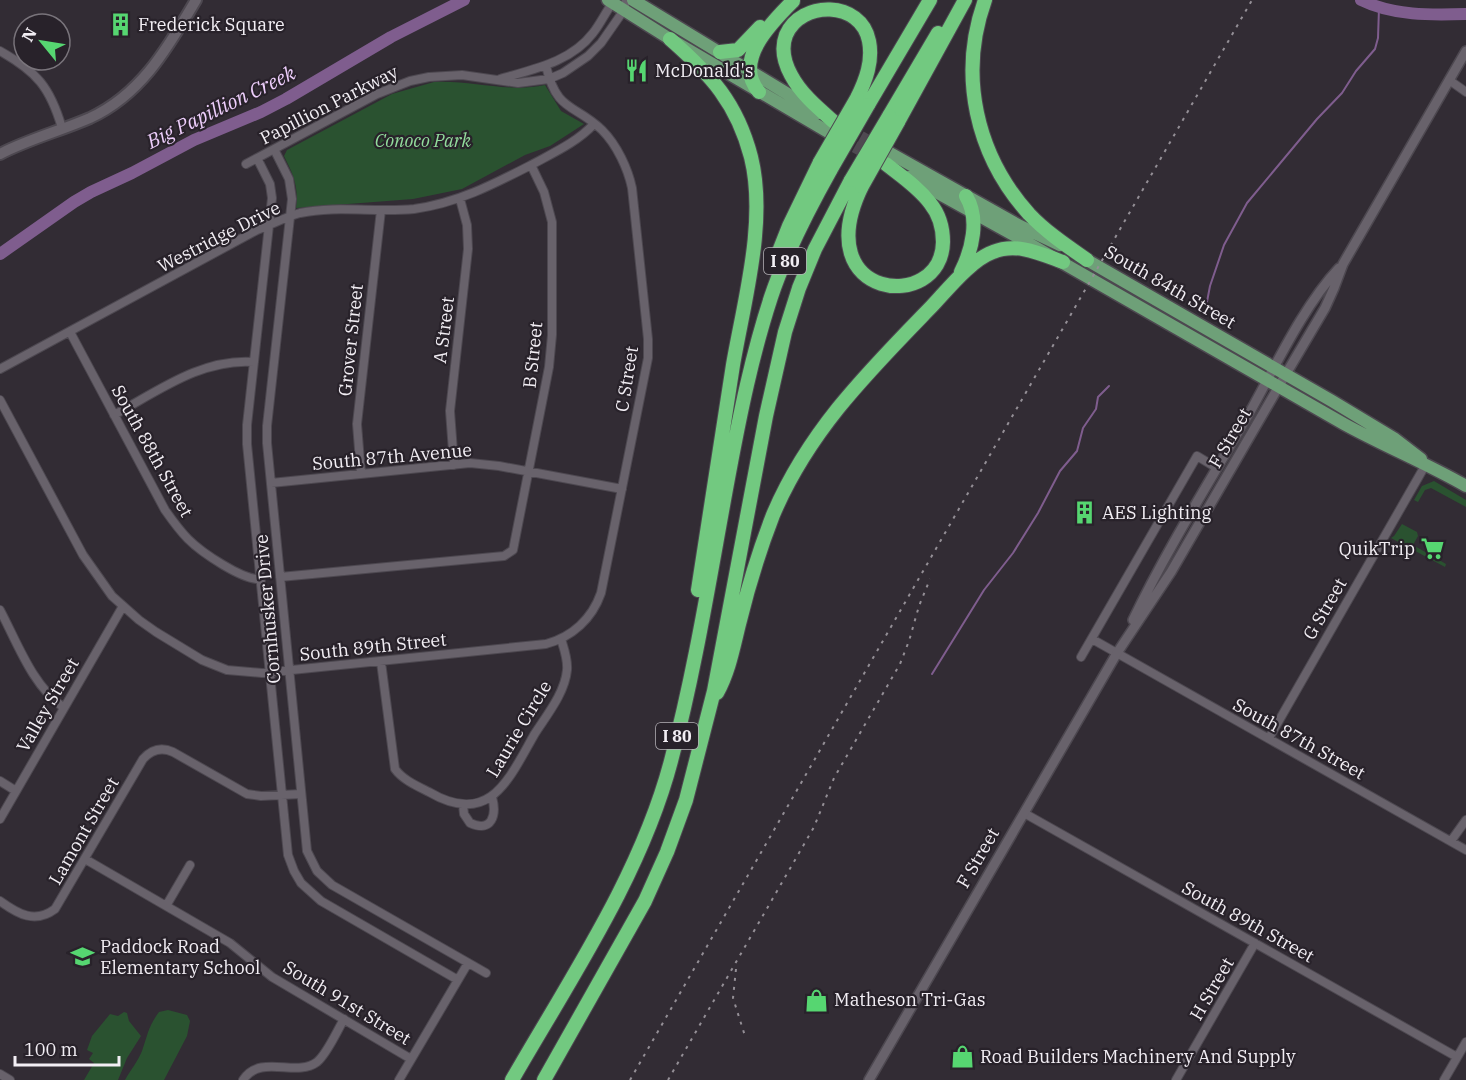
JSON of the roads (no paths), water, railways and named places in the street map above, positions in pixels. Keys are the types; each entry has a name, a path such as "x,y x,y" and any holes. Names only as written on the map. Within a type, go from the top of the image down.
{"highway":[{"name":"I 80","path":"512,1080 628,875 652,821 671,761 753,360 771,296 826,166 862,101 930,0"},
{"name":"I 80","path":"544,1080 628,934 656,876 686,800 711,706 766,416 785,332 799,288 815,249 894,119 958,0"},
{"path":"894,119 965,0"},
{"path":"985,0 976,30 972,65 974,105 986,145 998,171 1030,214 1055,237 1087,260"},
{"path":"720,52 738,50 770,17 794,1"},
{"path":"759,92 751,81 750,71 754,53 772,22 794,1"},
{"path":"833,126 794,80 786,65 784,38 792,23 806,10 824,5 835,5 844,8 861,21 869,41 870,62 862,101"},
{"path":"670,39 711,77 732,109 751,158 756,193 752,255 718,456 671,761"},
{"path":"857,183 848,230 849,249 856,265 868,278 884,285 903,286 923,278 937,264 941,255 943,245 941,223 923,195 886,159"},
{"path":"947,290 961,272 969,254 973,213 966,196"},
{"path":"711,706 726,677 747,593 765,536 782,496 800,460 853,388 947,290 976,262 995,250 1026,249 1063,262"}],"main road":[{"path":"0,154 105,110 118,101 144,78 165,53 196,0"},
{"path":"633,0 720,52 833,126"},
{"path":"612,1 625,5 670,39 759,92 833,126"},
{"name":"South 84th Street","path":"886,159 966,196 1087,260 1395,439 1426,464"},
{"name":"South 84th Street","path":"886,159 973,213 1063,262 1279,387 1388,448 1426,464 1466,486"}],"street":[{"name":"Papillion Parkway","path":"499,79 546,66 566,56 594,33 612,1"},
{"name":"Papillion Parkway","path":"246,164 377,94 410,81 449,75 518,82 549,79 588,57 601,43 625,5"},
{"path":"0,51 28,68 40,79 54,103 62,128"},
{"name":"F Street","path":"1117,653 1160,566 1318,294 1342,264 1465,51"},
{"name":"C Street","path":"546,66 549,79 562,102 602,130 615,148 630,182 648,339 648,358 599,600 584,623 561,639"},
{"path":"1449,80 1466,92"},
{"name":"Westridge Drive","path":"0,369 270,225 315,211 415,208 460,199 488,188 576,141 594,124"},
{"name":"Cornhusker Drive","path":"274,149 291,185 290,217 267,426 308,851 320,875 332,885 486,973"},
{"name":"Cornhusker Drive","path":"257,158 271,189 270,225 247,425 247,444 288,855 294,871 306,889 321,902 458,980"},
{"name":"B Street","path":"280,577 504,556 513,550 551,354 554,240 549,206 531,165"},
{"name":"A Street","path":"454,465 450,411 468,249 466,225 460,199"},
{"name":"Grover Street","path":"361,474 357,424 381,210"},
{"name":"F Street","path":"869,1080 1117,653 1171,572 1325,308 1342,264"},
{"name":"South 88th Street","path":"70,332 165,510 187,538 204,553 248,578 261,579"},
{"path":"114,415 208,366 232,361 254,362"},
{"name":"South 89th Street","path":"0,400 83,555 103,584 123,606 156,632 213,666 241,673 269,672 546,644 561,639"},
{"path":"1081,657 1197,456 1217,468"},
{"name":"South 87th Avenue","path":"271,483 485,464 622,489"},
{"name":"G Street","path":"1269,738 1426,464"},
{"name":"Valley Street","path":"0,819 123,606"},
{"path":"0,610 39,682 49,696 64,708"},
{"name":"Laurie Circle","path":"492,797 495,812 493,817 486,825 470,823 464,814 463,805 492,797 509,779 562,688 567,668 561,639"},
{"name":"South 87th Street","path":"1092,639 1466,850"},
{"path":"381,662 395,769 402,777 437,797 463,805"},
{"name":"Lamont Street","path":"0,901 21,915 39,917 56,909 143,759 154,750 165,749 247,794 282,795"},
{"path":"0,781 16,791"},
{"path":"282,795 301,794"},
{"name":"South 89th Street","path":"1024,813 1457,1057"},
{"path":"1451,841 1466,819"},
{"name":"South 91st Street","path":"85,859 230,943 272,977 411,1059"},
{"path":"166,906 190,866"},
{"name":"H Street","path":"1176,1080 1255,943"},
{"path":"399,1080 468,963"},
{"path":"243,1080 249,1072 261,1067 314,1064 321,1058 344,1019"},
{"path":"1444,1080 1466,1042"},
{"path":"0,1074 10,1080"}],"waterway":[{"name":"Big Papillion Creek","path":"0,254 91,192 194,140 261,112 391,37 464,0"},
{"name":"Big Papillion Creek","path":"1361,0 1399,12 1466,14"},
{"path":"1206,307 1210,286 1224,245 1247,203 1317,119 1342,93 1356,71 1375,49 1378,38 1379,8"},
{"path":"932,674 984,590 1013,553 1060,471 1077,451 1083,428 1096,409 1098,397 1109,386"}],"tunnel":[{"path":"845,128 879,147"},
{"path":"839,138 873,157"}],"railway":[{"path":"630,1080 1252,0"},
{"path":"668,1080 814,827 834,778 900,664 930,579"},
{"path":"736,969 733,998 745,1036"}],"place":[{"name":"Frederick Square","path":"120,25"},
{"name":"McDonald's","path":"637,71"},
{"name":"AES Lighting","path":"1084,513"},
{"name":"QuikTrip","path":"1433,549"},
{"name":"Paddock Road Elementary School","path":"82,957"},
{"name":"Matheson Tri-Gas","path":"816,1000"},
{"name":"Road Builders Machinery And Supply","path":"962,1057"}],"park label":[{"name":"Conoco Park","path":"423,141"}]}
